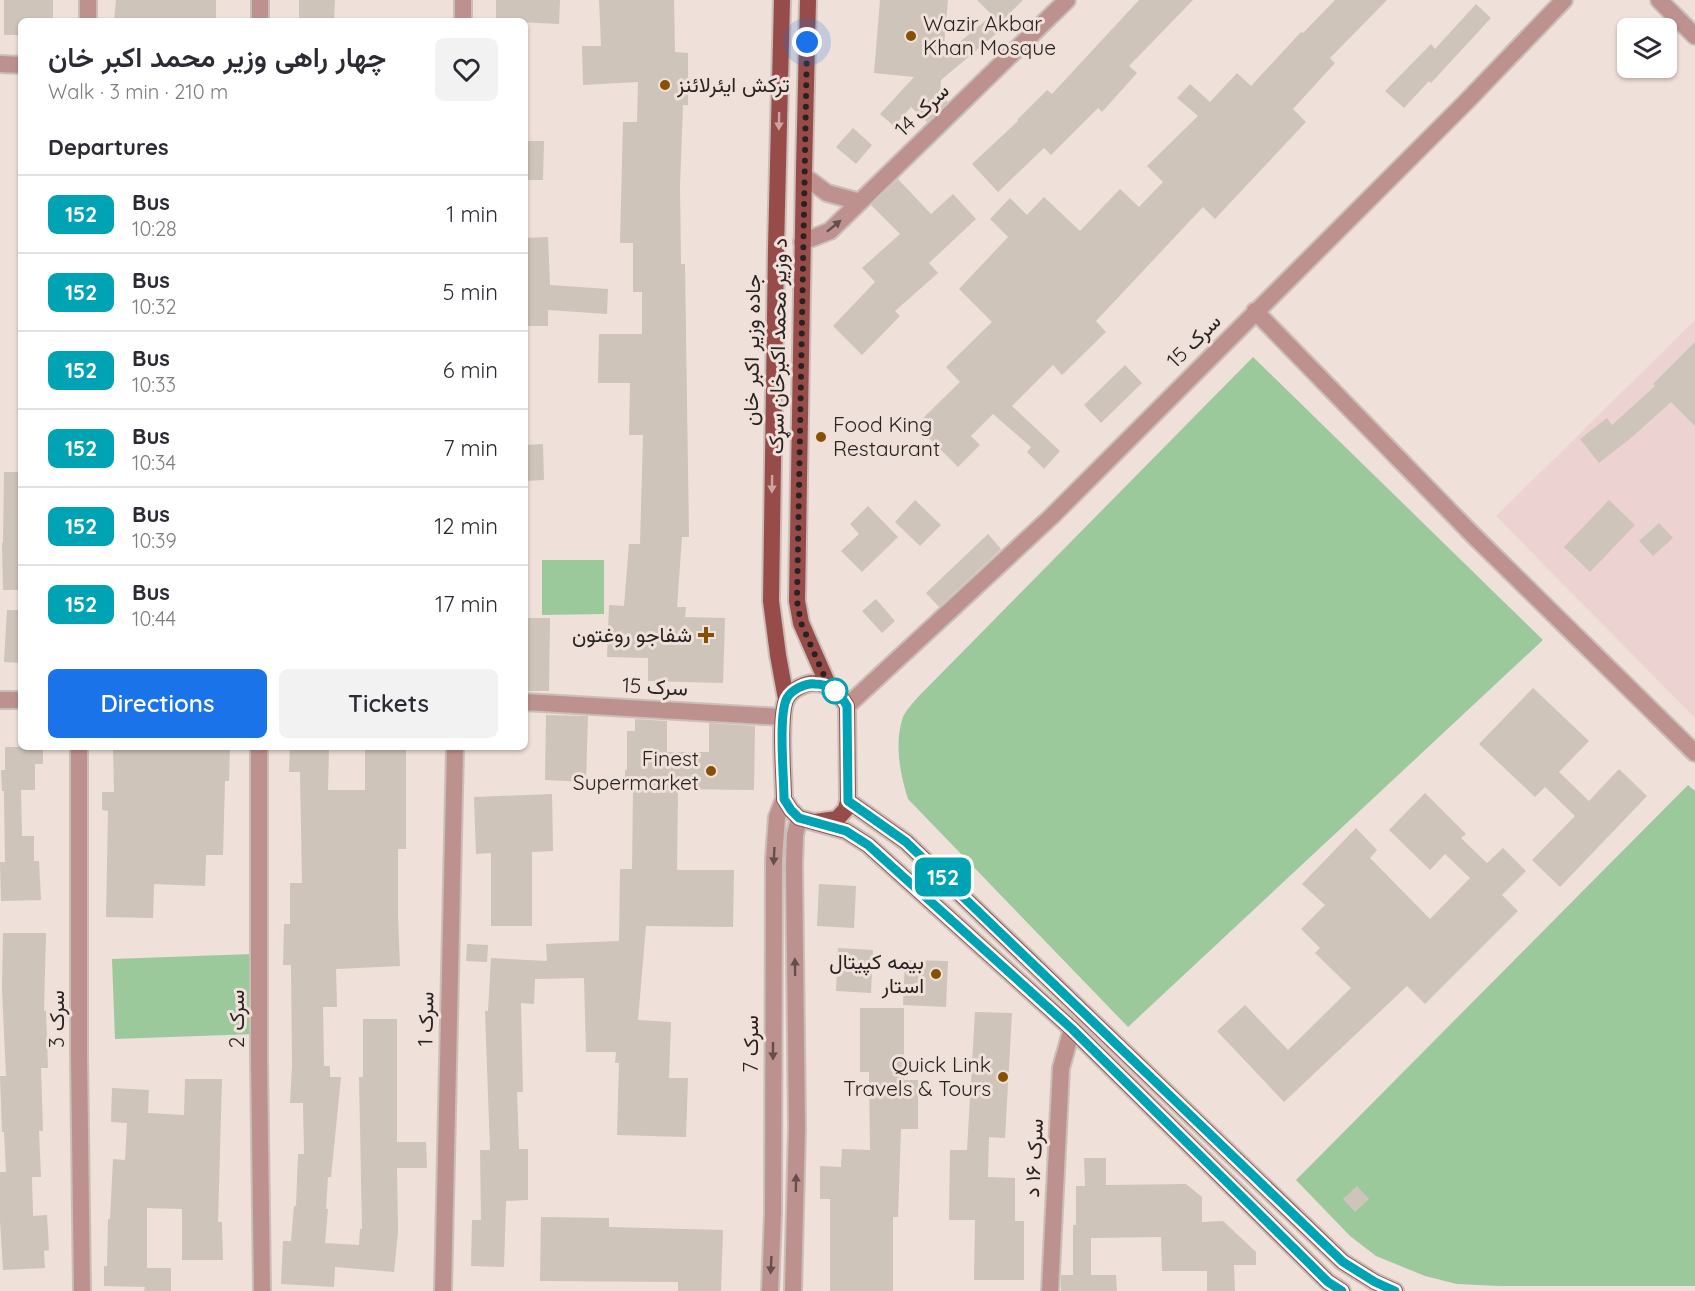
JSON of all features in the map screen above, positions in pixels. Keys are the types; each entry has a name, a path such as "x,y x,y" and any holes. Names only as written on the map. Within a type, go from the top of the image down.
{"main road":[{"name":"جاده وزیر اکبر خان","path":"782,0 771,601 786,699 783,717 784,799"},
{"name":"د وزیر محمد اکبرخان سړک","path":"808,0 797,601 801,623 829,687 840,694 847,706"},
{"path":"786,699 802,686 816,683 829,687"},
{"path":"807,820 837,819 846,809 848,801 847,706"},
{"path":"784,799 791,810 807,820 846,831 868,845 1072,1029 1328,1282 1342,1291"},
{"path":"848,801 906,842 1343,1262 1375,1282 1395,1291"},
{"path":"1072,1029 1085,1014"}],"street":[{"path":"88,0 88,18"},
{"path":"260,0 260,18"},
{"path":"463,0 463,18"},
{"name":"سرک 14","path":"802,242 830,231 1067,0"},
{"name":"سرک 15","path":"847,706 1051,517 1466,102 1564,0"},
{"path":"1659,0 1695,36"},
{"path":"0,64 18,64"},
{"path":"804,176 827,193 860,202"},
{"path":"1255,311 1472,534 1695,753"},
{"path":"0,700 18,700"},
{"name":"سرک 15","path":"528,702 783,717"},
{"name":"سرک 3","path":"79,750 82,1291"},
{"name":"سرک 2","path":"259,750 262,1291"},
{"name":"سرک 1","path":"443,1291 455,750"},
{"name":"سرک 7","path":"770,1291 773,1213 774,859 777,817 784,799"},
{"path":"793,1291 796,1128 794,865 795,835 807,820"},
{"name":"سرک ۱۶ د","path":"1050,1291 1061,1068 1072,1029"}],"shaded area":[{"path":"1695,320 1695,718 1496,516"}],"green space":[{"path":"1253,357 1543,640 1128,1027 908,799 899,758 900,727 904,714 918,697"},
{"path":"542,560 604,560 604,614 542,615"},
{"path":"1688,785 1695,791 1695,1286 1457,1284 1425,1276 1376,1256 1350,1236 1296,1180"},
{"path":"253,954 255,1034 115,1039 112,959"}],"building":[{"path":"4,0 53,0 53,18 18,18 18,35 4,35"},
{"path":"116,0 216,0 216,18 114,18"},
{"path":"299,0 335,0 334,18 299,18"},
{"path":"496,0 560,0 559,24 528,23 528,18 496,18"},
{"path":"599,0 674,0 675,52 688,53 688,105 683,105 680,186 681,264 685,264 689,537 682,537 677,607 686,607 685,617 725,618 723,683 648,681 648,658 607,657 609,605 624,606 629,544 640,544 643,435 629,435 630,383 598,383 599,334 642,334 642,292 633,292 633,243 620,243 623,122 637,122 638,82 583,85 582,46 601,46"},
{"name":"Wazir Akbar Khan Mosque","path":"880,0 948,0 943,56 986,20 997,33 941,80 940,94 948,102 927,122 911,107 894,126 880,114 914,77 874,73"},
{"path":"977,0 1023,0 1000,23"},
{"path":"1139,0 1193,0 1129,66 1137,73 1102,112 1098,108 1051,155 1044,148 998,192 972,164 1047,90 1052,94"},
{"path":"1335,0 1387,0 1330,58 1335,63 1293,109 1306,122 1215,219 1203,207 1096,321 1106,332 1062,375 1053,365 1012,406 1060,451 1044,469 1027,452 1031,447 993,414 971,436 980,445 958,467 916,425 960,382 946,367 992,322 959,289 1008,237 990,219 1010,198 1027,215 1044,197 1080,231 1120,189 1139,207 1163,182 1147,166 1198,116 1177,98 1190,84 1210,102 1237,73 1251,86 1301,32 1303,33"},
{"path":"1476,4 1491,18 1431,83 1429,81 1404,108 1385,91 1431,44 1435,49"},
{"path":"853,128 872,145 856,164 836,147"},
{"path":"528,141 544,141 543,180 528,180"},
{"path":"898,179 931,214 953,194 976,219 929,263 938,273 895,311 900,316 862,355 833,326 875,282 862,268 900,234 871,205"},
{"path":"548,237 550,285 608,289 607,314 548,310 548,326 528,326 528,238"},
{"path":"1695,342 1695,426 1671,402 1599,463 1580,439 1607,418 1612,425 1655,386 1653,384"},
{"path":"1125,365 1142,383 1101,423 1084,405"},
{"path":"543,444 544,480 528,481 528,445"},
{"path":"4,472 18,472 18,590 3,590"},
{"path":"915,500 941,525 920,546 895,522"},
{"path":"1609,500 1635,525 1590,572 1564,547"},
{"path":"868,506 898,537 862,572 841,551 859,534 850,524"},
{"path":"1659,523 1673,538 1653,556 1639,541"},
{"path":"988,534 1001,549 939,607 926,593"},
{"path":"876,599 895,621 882,633 862,611"},
{"path":"7,610 18,610 18,663 4,662"},
{"path":"528,618 550,618 549,691 528,691"},
{"path":"1533,688 1589,741 1559,772 1589,801 1619,769 1647,796 1560,887 1532,860 1575,816 1545,787 1535,797 1479,744"},
{"path":"546,715 588,716 586,782 545,780"},
{"path":"635,719 667,721 667,752 709,752 709,723 755,726 754,790 678,789 677,870 734,870 733,927 646,926 638,1020 671,1022 669,1078 688,1078 686,1137 617,1135 619,1063 615,1063 616,1052 586,1052 584,978 535,979 534,1004 521,1003 523,1092 517,1092 519,1149 528,1149 528,1200 506,1201 504,1267 471,1266 472,1220 481,1220 480,1150 490,1150 485,1011 488,1011 491,958 547,961 546,944 619,941 620,869 632,869 633,788 625,788 625,770 627,770 627,731 635,731"},
{"path":"5,747 18,747 18,750 43,750 43,764 35,764 35,790 21,790 22,836 34,836 34,861 39,861 41,900 1,901 0,862 5,862 4,791 2,791 1,770 5,770"},
{"path":"113,750 230,750 229,781 225,781 223,855 206,855 205,886 154,884 153,918 106,917 108,811 102,810 102,792 114,792"},
{"path":"290,750 329,750 328,790 365,790 365,750 406,750 406,849 398,849 400,966 336,969 337,1007 323,1007 324,1066 330,1066 330,1077 341,1077 331,1177 328,1177 325,1243 359,1245 360,1229 362,1229 359,1077 363,1077 363,1019 397,1019 397,1142 426,1142 427,1168 397,1168 398,1232 394,1272 335,1267 334,1287 281,1284 283,1241 291,1241 294,1206 296,1206 298,1154 304,1154 303,1103 290,1103 291,965 283,965 284,924 290,924 290,883 302,883 300,772 289,772"},
{"path":"1425,793 1466,834 1461,838 1487,863 1503,848 1526,871 1502,895 1518,911 1425,1004 1407,986 1284,1102 1217,1031 1245,1005 1288,1050 1351,988 1315,953 1320,948 1301,929 1325,905 1302,884 1356,828 1377,850 1370,858 1430,919 1470,878 1445,854 1430,870 1389,830"},
{"path":"552,794 553,851 532,852 532,926 491,926 491,853 476,854 474,797"},
{"path":"819,884 856,886 854,928 817,926"},
{"path":"3,933 46,933 44,1011 46,1010 48,1068 41,1068 43,1131 39,1131 41,1177 32,1177 33,1216 47,1215 49,1250 44,1251 45,1268 3,1270 0,1172 6,1172 0,1076 6,1076 2,989"},
{"path":"467,944 488,945 487,962 466,961"},
{"path":"838,948 873,950 871,993 836,991"},
{"path":"905,960 948,961 946,1007 903,1005"},
{"path":"860,1008 904,1008 904,1080 918,1080 918,1129 901,1129 898,1217 893,1217 893,1291 830,1291 830,1199 820,1199 820,1166 841,1167 842,1149 870,1150 869,1072 860,1072"},
{"path":"975,1012 1012,1013 1005,1138 989,1137 988,1177 1015,1178 1015,1221 1024,1221 1024,1280 974,1280 975,1220 949,1220 950,1150 967,1150"},
{"path":"185,1079 222,1079 218,1222 222,1222 223,1260 182,1260 182,1209 147,1208 147,1268 171,1268 171,1291 144,1291 145,1287 104,1286 113,1159 125,1160 127,1123 111,1122 112,1088 149,1090 148,1113 184,1115"},
{"path":"1084,1158 1106,1158 1106,1185 1186,1184 1202,1197 1202,1222 1223,1221 1256,1252 1256,1265 1234,1265 1235,1291 1207,1291 1207,1271 1162,1271 1161,1237 1091,1238 1091,1275 1116,1275 1117,1291 1061,1291 1061,1275 1073,1275 1076,1186 1085,1186"},
{"path":"1357,1186 1369,1199 1355,1212 1343,1199"},
{"path":"541,1217 609,1218 609,1227 723,1230 721,1291 678,1291 678,1282 540,1281"}],"bus line":[{"name":"152","path":"1342,1291 1328,1282 1072,1029 868,845 846,831 799,818 791,810 784,799 783,717 786,699 791,693 802,686 816,683 840,694 847,706 848,801 906,842 1298,1216 1343,1262 1375,1282 1395,1291"}],"place":[{"name":"Wazir Akbar Khan Mosque","path":"911,36"},
{"name":"ترکش ایئرلائنز","path":"665,85"},
{"name":"Food King Restaurant","path":"821,437"},
{"name":"شفاجو روغتون","path":"706,635"},
{"name":"Finest Supermarket","path":"711,771"},
{"name":"بیمه کپیتال استار","path":"936,974"},
{"name":"Quick Link Travels & Tours","path":"1003,1077"}],"route":[{"path":"807,42 797,601 801,623 829,687 840,694 835,691"}]}
